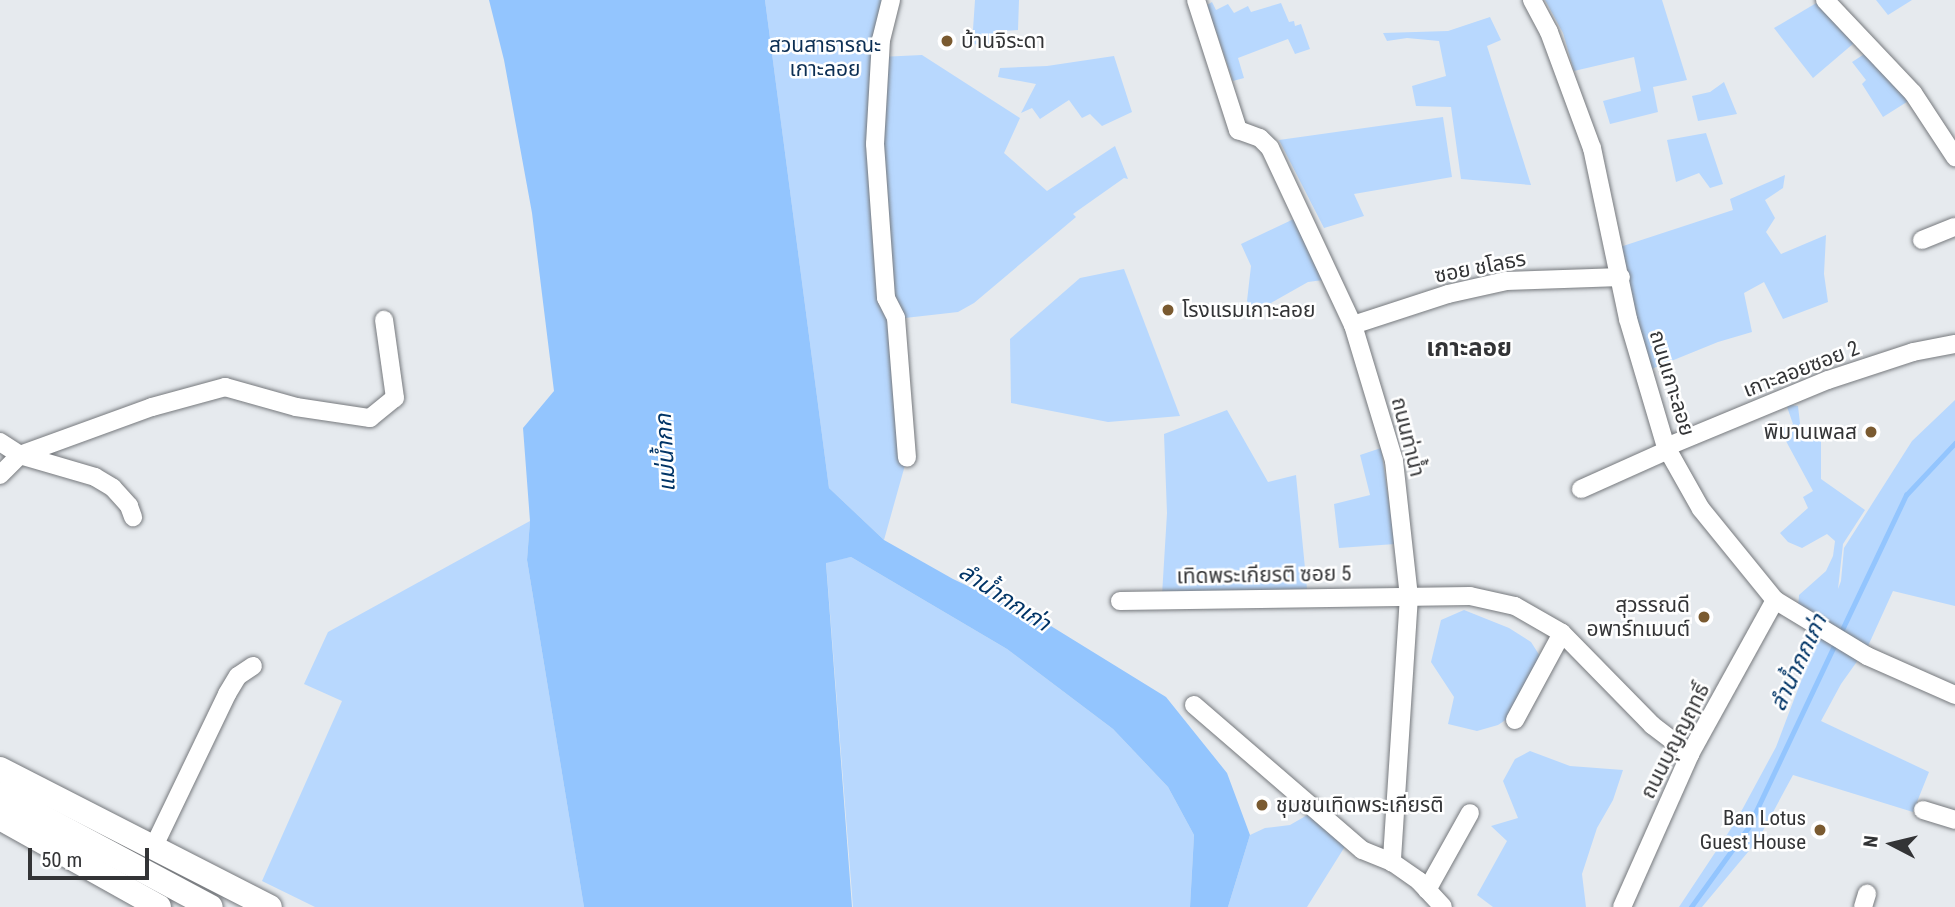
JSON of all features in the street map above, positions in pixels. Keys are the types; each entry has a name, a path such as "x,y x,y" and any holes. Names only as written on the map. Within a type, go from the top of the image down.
{"main road":[{"path":"0,769 270,907"},
{"path":"2,803 159,907"},
{"path":"2,803 211,907"}],"street":[{"path":"891,0 881,40 875,144 886,298 896,318 907,458"},
{"name":"ถนนท่าน้ำ","path":"1196,0 1238,130 1260,138 1270,148 1353,325 1394,461 1409,596 1392,862"},
{"name":"ถนนเกาะลอย","path":"1532,0 1549,32 1592,148 1628,319 1667,449 1701,509 1775,600 1867,656 1955,695"},
{"path":"1825,0 1913,93 1955,157"},
{"path":"1922,240 1955,227"},
{"name":"ซอย ชโลธร","path":"1353,325 1448,294 1504,281 1620,277"},
{"path":"0,475 20,455 152,407 225,387 296,407 370,418 395,398 384,320"},
{"name":"เกาะลอยซอย 2","path":"1581,489 1828,380 1913,352 1955,344"},
{"path":"0,442 20,455 95,477 113,488 129,506 133,517"},
{"name":"เทิดพระเกียรติ ซอย 5","path":"1120,601 1470,596 1515,606 1562,633 1652,725 1690,754"},
{"name":"ถนนบุญญฤทธิ์","path":"1622,907 1690,754 1775,600"},
{"path":"1515,720 1562,633"},
{"path":"154,846 227,694 238,676 253,666"},
{"path":"1194,705 1362,850 1405,870 1443,907"},
{"path":"1923,810 1955,820"},
{"path":"1427,890 1470,813"}],"green space":[{"name":"สวนสาธารณะ เกาะลอย","path":"765,0 891,0 880,57 922,55 1020,118 1004,153 1047,191 1115,146 1128,179 1124,178 1073,214 1076,217 974,303 958,312 896,319 907,458 884,540 829,488"},
{"path":"975,0 1019,0 1018,30 1003,31 1003,41 996,41 995,46 972,44"},
{"path":"1545,0 1662,0 1687,80 1653,87 1658,112 1610,124 1603,101 1641,91 1634,57 1574,71 1563,33"},
{"path":"1876,0 1912,0 1888,15"},
{"path":"1212,2 1216,10 1228,4 1234,13 1248,6 1251,12 1281,3 1289,22 1294,21 1295,26 1301,24 1310,49 1295,54 1288,39 1238,58 1244,78 1233,81 1207,5"},
{"path":"1818,2 1854,43 1813,78 1774,28"},
{"path":"1490,17 1501,40 1487,46 1531,185 1461,179 1451,107 1416,106 1412,86 1446,76 1439,41 1407,38 1387,41 1383,33 1448,31"},
{"path":"1866,53 1910,100 1883,117 1862,84 1866,80 1852,62"},
{"path":"1114,56 1132,112 1102,126 1090,114 1082,118 1069,100 1040,119 1032,108 1021,113 1036,84 998,77 1000,68 1047,66"},
{"path":"1724,82 1737,114 1698,121 1692,96 1710,92"},
{"path":"1443,117 1452,177 1354,194 1364,216 1324,228 1279,140"},
{"path":"1706,133 1723,184 1710,188 1699,173 1676,182 1667,140"},
{"path":"1785,175 1783,188 1765,200 1775,218 1766,232 1781,254 1826,235 1824,274 1828,302 1783,319 1764,282 1744,293 1752,332 1718,342 1649,370 1620,247 1733,210 1730,199"},
{"path":"1298,217 1323,280 1308,282 1262,308 1251,307 1247,301 1251,266 1241,244"},
{"path":"1124,269 1180,416 1108,422 1011,403 1010,339 1080,278"},
{"path":"1955,400 1955,606 1893,591 1868,646 1841,684 1821,721 1929,772 1913,812 1793,775 1758,840 1702,907 1679,907 1736,821 1776,747 1824,620 1798,607 1799,595 1826,571 1833,556 1835,541 1827,534 1802,548 1788,542 1780,533 1808,508 1803,497 1813,491 1780,430 1793,424 1786,404 1798,406 1801,432 1821,429 1821,479 1865,510 1843,544 1838,589 1844,548 1912,441"},
{"path":"1227,410 1268,482 1296,475 1307,589 1162,595 1167,513 1164,434"},
{"path":"1381,448 1395,544 1339,548 1334,504 1370,495 1360,455"},
{"path":"530,521 527,560 584,907 315,907 262,881 342,701 304,684 328,632"},
{"path":"851,557 1007,649 1113,729 1168,787 1194,835 1190,907 853,907 826,562"},
{"path":"1464,610 1509,628 1531,642 1545,664 1525,707 1498,725 1477,731 1448,724 1454,697 1431,662 1441,620"},
{"path":"1530,751 1570,766 1623,770 1613,800 1597,828 1582,874 1586,907 1493,907 1477,895 1507,841 1491,826 1518,818 1503,781 1515,759"},
{"path":"1316,810 1349,840 1307,907 1228,907 1250,835 1265,828 1290,825"}],"water":[{"name":"แม่น้ำกก","path":"489,0 765,0 829,488 884,540 953,579 1046,623 1166,697 1227,773 1250,835 1228,907 1190,907 1194,835 1168,787 1113,729 1007,649 851,557 826,563 852,907 584,907 527,560 530,521 523,428 554,391 532,213 504,60"}],"waterway":[{"name":"ลำน้ำกกเก่า","path":"1840,634 1906,495 1955,443"},
{"name":"ลำน้ำกกเก่า","path":"1691,907 1748,828 1836,642"}],"place":[{"name":"บ้านจิระดา","path":"947,41"},
{"name":"โรงแรมเกาะลอย","path":"1168,310"},
{"name":"พิมานเพลส","path":"1871,432"},
{"name":"สุวรรณดี อพาร์ทเมนต์","path":"1704,617"},
{"name":"ชุมชนเทิดพระเกียรติ","path":"1262,805"},
{"name":"Ban Lotus Guest House","path":"1820,830"}],"district":[{"name":"เกาะลอย","path":"1469,349"}]}
